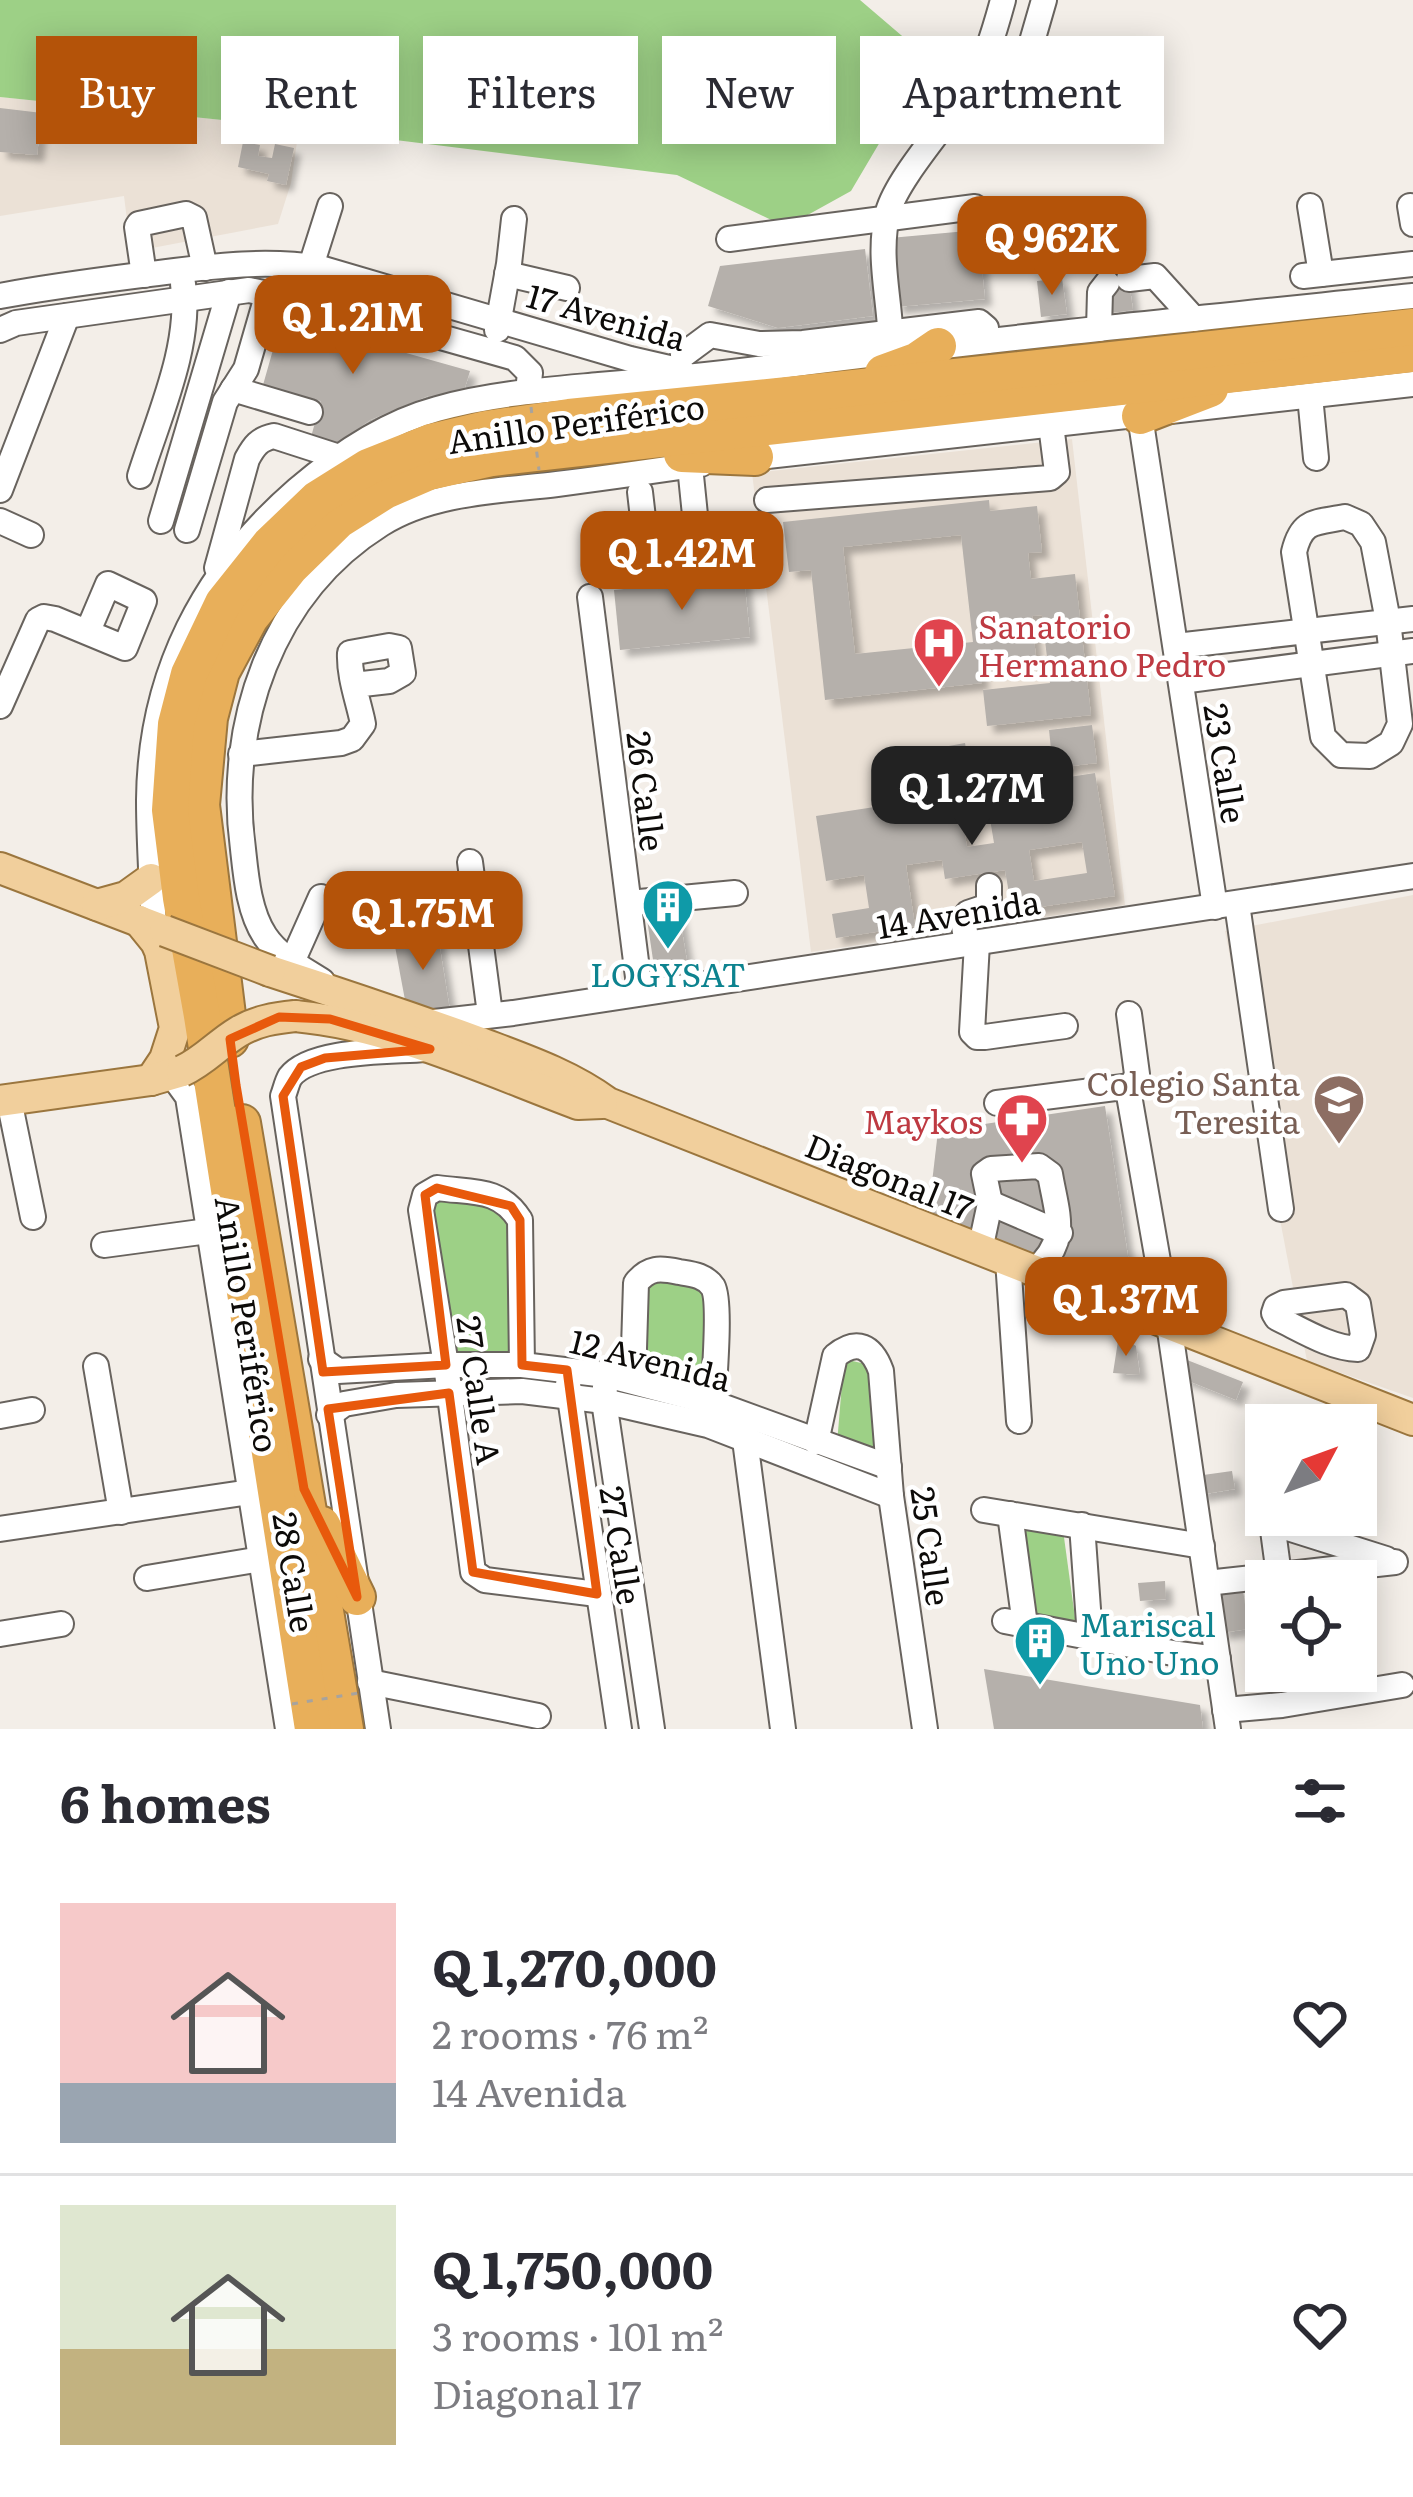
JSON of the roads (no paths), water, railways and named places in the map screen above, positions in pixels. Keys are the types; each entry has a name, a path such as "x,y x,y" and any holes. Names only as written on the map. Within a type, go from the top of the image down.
{"highway":[{"name":"Anillo Periférico","path":"298,1720 298,1640 170,810 176,724 189,674 223,603 270,544 316,500 368,467 431,442 486,429 1413,326"},
{"path":"826,391 902,368 938,346"},
{"name":"Anillo Periférico","path":"345,1729 236,1085 201,805 208,718 221,672 250,619 290,568 339,520 429,472 492,458 549,460 1413,354"},
{"path":"1140,416 1259,370"},
{"path":"549,460 755,457"},
{"path":"239,1031 242,1013 268,971 222,815 225,741 245,668 260,638 339,520"},
{"path":"239,1431 298,1640"},
{"path":"304,1489 357,1597"}],"main road":[{"name":"Diagonal 17","path":"0,868 268,971 346,995 578,1104 608,1103"},
{"path":"97,905 127,897 151,879"},
{"path":"4,1101 168,1076 176,1028 153,926"},
{"name":"Diagonal 17","path":"168,1076 201,1062 239,1031 265,1020 295,1016 495,1048 550,1068 608,1103 1413,1420"}],"street":[{"path":"891,342 884,268 886,217 893,196 968,91 985,59 1003,0"},
{"path":"1034,36 1044,0"},
{"path":"311,266 330,206"},
{"path":"1310,206 1312,275 1413,264"},
{"path":"729,238 975,207"},
{"path":"140,476 193,298 194,218 186,214 142,221 137,227 144,275"},
{"path":"493,351 514,220"},
{"name":"17 Avenida","path":"0,296 256,262 311,266 702,376"},
{"path":"507,274 567,288"},
{"path":"1099,329 1101,288 1155,277 1194,319"},
{"name":"17 Avenida","path":"0,330 16,323 249,290 338,308 515,358 531,376 530,399"},
{"path":"161,521 230,292"},
{"path":"187,530 225,402 246,369 268,293"},
{"path":"683,355 710,335 759,344 938,346 1413,296"},
{"path":"0,490 67,316"},
{"path":"499,319 563,324 718,362 778,367 979,322 986,328 987,340"},
{"name":"Anillo Periférico","path":"153,926 149,795 170,666 209,588 259,523 339,457 386,428 434,409 778,367"},
{"path":"268,971 280,954 255,916 238,815 246,718 266,658 302,597 331,564 381,524 429,503 470,495 755,457 1413,385"},
{"path":"233,389 310,412"},
{"path":"1310,396 1316,458"},
{"name":"23 Calle","path":"1140,416 1181,681 1281,1209"},
{"path":"767,500 1042,479 1043,426"},
{"path":"209,588 254,447 274,436 339,457"},
{"path":"640,492 647,553 700,562 690,466"},
{"path":"1346,517 1361,524 1373,542 1400,620 1400,724 1391,743 1370,756 1341,755 1323,737 1306,629 1294,553 1298,534 1312,523 1346,517"},
{"path":"0,521 31,535"},
{"name":"26 Calle","path":"590,597 640,993"},
{"path":"0,706 38,620 55,619 88,631"},
{"path":"1175,646 1400,620"},
{"path":"1181,681 1402,652"},
{"path":"241,754 352,739 363,724 354,685"},
{"path":"470,862 502,1014 491,1030 495,1048"},
{"name":"14 Avenida","path":"428,1036 502,1014 1413,876"},
{"path":"989,886 989,906 968,913 963,920 972,944 972,1032 985,1037 1065,1026"},
{"path":"629,903 735,893"},
{"path":"268,971 321,897"},
{"path":"1129,1014 1137,1074 1129,1095 1169,1324 1226,1719 1402,1685"},
{"name":"28 Calle","path":"378,1729 364,1688 357,1597 283,1096 289,1079 301,1067 428,1036"},
{"name":"28 Calle","path":"168,1076 188,1097 261,1559 298,1720"},
{"path":"997,1103 1131,1086"},
{"path":"4,1101 33,1217"},
{"path":"1008,1260 1054,1251 1060,1233 1045,1168 991,1169 984,1174 1008,1260 1018,1421"},
{"name":"27 Calle A","path":"522,1364 520,1220 497,1196 437,1188 425,1195 421,1210 473,1572 478,1577 597,1594"},
{"path":"991,1203 1060,1233"},
{"path":"104,1245 208,1232"},
{"path":"633,1382 636,1283 650,1270 662,1269 706,1280 716,1296 713,1403"},
{"path":"1299,1375 1314,1336"},
{"name":"25 Calle","path":"815,1442 836,1356 844,1348 860,1346 876,1355 891,1496 926,1729"},
{"name":"12 Avenida","path":"321,1359 338,1371 522,1364 606,1375 713,1403 746,1428 891,1496"},
{"path":"96,1366 122,1512"},
{"name":"27 Calle","path":"567,1370 619,1729"},
{"name":"27 Calle","path":"606,1375 604,1401 652,1729"},
{"name":"12 Avenida","path":"329,1415 352,1402 396,1395 522,1391 604,1401 815,1442 889,1467"},
{"path":"0,1416 32,1410"},
{"path":"746,1428 783,1729"},
{"path":"0,1529 250,1492"},
{"path":"1202,1546 997,1512 1015,1623 1217,1659"},
{"path":"1272,1523 1395,1562 1280,1575 1272,1523"},
{"path":"1082,1525 1090,1637"},
{"path":"147,1578 261,1559"},
{"path":"1207,1583 1245,1579"},
{"path":"0,1634 61,1624"},
{"path":"364,1688 538,1716"}],"place":[{"name":"Sanatorio Hermano Pedro","path":"939,689"},
{"name":"LOGYSAT","path":"668,951"},
{"name":"Colegio Santa Teresita","path":"1339,1146"},
{"name":"Maykos","path":"1022,1165"},
{"name":"Mariscal Uno Uno","path":"1040,1687"}]}
